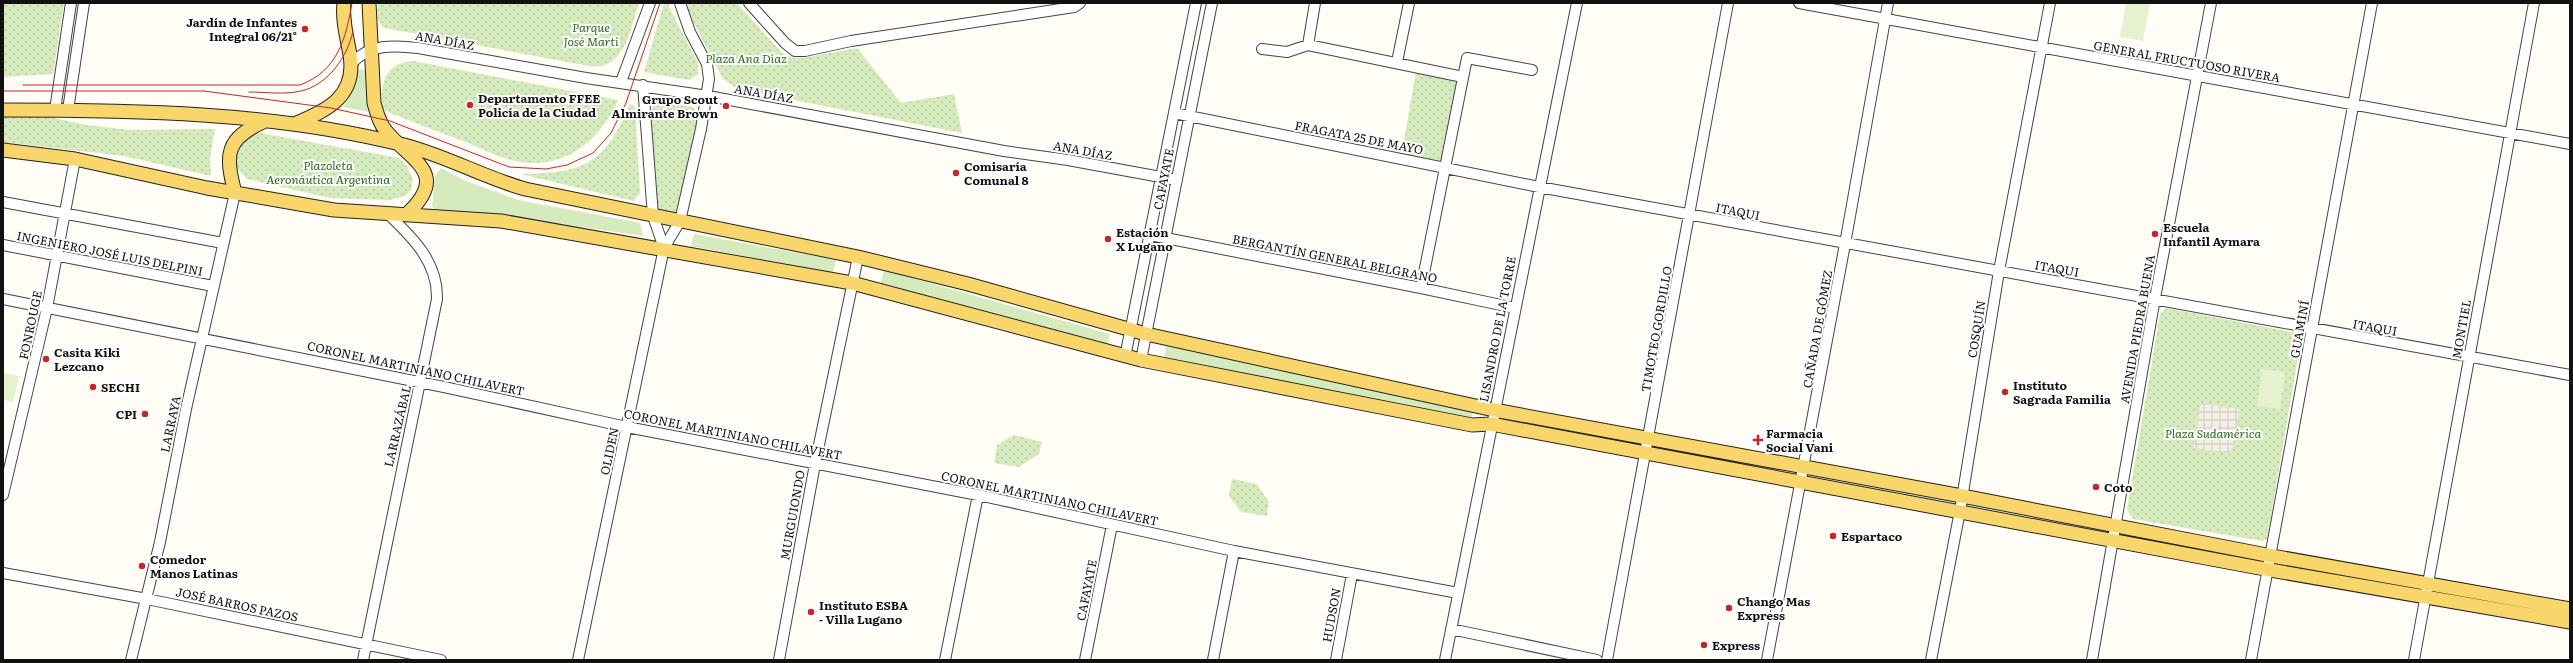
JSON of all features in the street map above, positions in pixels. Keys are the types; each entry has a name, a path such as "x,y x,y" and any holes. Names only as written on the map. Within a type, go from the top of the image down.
{"main road":[{"path":"294,124 331,108 343,92 352,63 344,23 344,3"},
{"path":"369,3 370,49 374,103 378,117 385,131 400,144 421,167 427,183 423,198 408,213"},
{"path":"3,110 68,110 217,115 294,124 400,144 519,188 858,257 1026,300 1146,334 1494,410 1962,496 2272,556 2570,622"},
{"path":"235,193 229,164 230,148 243,132 267,120"},
{"path":"3,150 75,159 235,193 334,210 388,214 408,213 436,218 501,221 664,248 852,283 1125,357 1472,425 1491,424 2270,570 2570,609"}],"street":[{"path":"55,110 71,3"},
{"path":"68,110 84,3"},
{"path":"621,82 650,3"},
{"path":"664,248 680,221 708,96 707,64 690,32 680,3"},
{"path":"749,3 785,43 795,50 805,51 851,41 1074,7 1080,3"},
{"name":"CAFAYATE","path":"1125,357 1196,3"},
{"name":"CAFAYATE","path":"1141,360 1212,3"},
{"path":"1308,44 1315,3"},
{"path":"1397,62 1409,3"},
{"name":"LISANDRO DE LA TORRE","path":"1444,660 1577,3"},
{"name":"TIMOTEO GORDILLO","path":"1607,660 1647,454 1728,3"},
{"name":"GENERAL FRUCTUOSO RIVERA","path":"1799,3 2570,144"},
{"name":"CAÑADA DE GÓMEZ","path":"1767,660 1846,244 1888,3"},
{"name":"COSQUÍN","path":"1931,660 1960,511 1999,271 2050,3"},
{"name":"AVENIDA PIEDRA BUENA","path":"2092,660 2156,298 2211,3"},
{"name":"GUAMINÍ","path":"2251,660 2270,570 2312,329 2372,3"},
{"name":"MONTIEL","path":"2414,660 2534,3"},
{"path":"1262,49 1286,52 1308,44 1463,77"},
{"name":"ANA DÍAZ","path":"352,63 370,49 390,46 418,48 708,96 1000,151 1068,160 1177,180"},
{"path":"1421,288 1467,58 1532,70"},
{"path":"643,85 653,216 664,248"},
{"name":"FRAGATA 25 DE MAYO","path":"1174,113 1539,187"},
{"name":"FONROUGE","path":"3,495 47,308 66,214 75,159"},
{"name":"ITAQUI","path":"1539,187 1846,244 2156,298 2312,329 2570,375"},
{"name":"LARRAYA","path":"131,660 147,598 201,339 235,193"},
{"path":"3,202 223,243"},
{"name":"LARRAZÁBAL","path":"363,660 392,511 436,310 435,279 432,267 421,248 388,214"},
{"name":"BERGANTÍN GENERAL BELGRANO","path":"1150,236 1421,288 1515,308"},
{"name":"INGENIERO JOSÉ LUIS DELPINI","path":"3,245 213,286"},
{"name":"OLIDEN","path":"578,660 664,248"},
{"name":"MURGUIONDO","path":"779,660 815,464 858,257"},
{"name":"CORONEL MARTINIANO CHILAVERT","path":"3,299 420,382 815,464 978,495 1234,551 1458,593"},
{"path":"945,660 978,495"},
{"name":"CAFAYATE","path":"1085,660 1112,525"},
{"path":"1213,660 1234,551"},
{"name":"JOSÉ BARROS PAZOS","path":"3,574 147,598 442,660"},
{"name":"HUDSON","path":"1336,660 1352,574"},
{"path":"1451,629 1597,660"}],"green space":[{"path":"3,3 64,3 53,74 3,77"},
{"name":"Parque José Martí","path":"378,3 639,3 628,38 619,54 613,61 605,65 589,66 384,28 378,17"},
{"path":"664,3 670,3 669,7 698,63 698,74 689,80 644,72"},
{"name":"Plaza Ana Díaz","path":"686,3 737,3 783,54 794,58 803,58 857,48 901,103 954,94 962,133 738,89 723,79 687,10"},
{"path":"2126,3 2150,3 2143,41 2120,37"},
{"path":"413,61 618,100 600,129 589,141 576,151 562,158 546,162 529,163 511,160 383,110 382,92 386,77 396,66"},
{"path":"1417,66 1463,77 1447,168 1401,158"},
{"path":"360,69 366,71 369,112 343,107 352,93 357,72"},
{"path":"657,102 693,107 699,115 680,209 674,213 657,208 655,203 650,111"},
{"path":"630,104 635,107 640,193 634,201 520,174 560,171 576,168 589,162 611,141"},
{"path":"39,115 87,125 130,130 215,129 210,160 211,176 124,156 3,142 3,117"},
{"name":"Plazoleta Aeronáutica Argentina","path":"260,133 399,158 407,166 413,180 411,190 405,196 390,200 330,198 247,179 234,165 234,149 251,135"},
{"path":"441,168 466,181 518,200 640,223 643,236 503,215 437,211 432,207 435,176"},
{"path":"694,234 836,260 833,273 691,246"},
{"path":"884,270 1110,334 1107,347 880,285"},
{"name":"Plaza Sudamérica","path":"2166,308 2302,334 2267,539 2262,541 2133,519 2127,509 2160,314"},
{"path":"1166,346 1473,410 1472,420 1164,360"},
{"path":"2262,369 2285,372 2280,409 2257,406"},
{"path":"3,373 19,376 13,402 3,400"},
{"path":"1014,435 1042,442 1039,454 1019,467 994,463 997,445"},
{"path":"1232,479 1257,484 1269,502 1267,516 1241,512 1229,496"}],"shaded area":[{"path":"2201,403 2240,409 2231,454 2193,448"}],"tram line":[{"path":"23,85 300,85 313,79 332,62 343,41 352,3"},
{"path":"3,91 204,91 331,108 390,121 509,167 546,169 567,165 593,153 611,133 626,103 660,3"},
{"path":"249,92 295,92 311,88 320,83 335,68 347,50 353,31"}],"place":[{"name":"Jardín de Infantes Integral 06/21°","path":"305,29"},
{"name":"Departamento FFEE Policía de la Ciudad","path":"470,105"},
{"name":"Grupo Scout Almirante Brown","path":"726,106"},
{"name":"Comisaría Comunal 8","path":"956,173"},
{"name":"Escuela Infantil Aymara","path":"2155,234"},
{"name":"Estación X Lugano","path":"1108,239"},
{"name":"Casita Kiki Lezcano","path":"46,359"},
{"name":"SECHI","path":"93,387"},
{"name":"Instituto Sagrada Familia","path":"2005,392"},
{"name":"CPI","path":"145,414"},
{"name":"Farmacia Social Vani","path":"1758,440"},
{"name":"Coto","path":"2096,487"},
{"name":"Espartaco","path":"1833,536"},
{"name":"Comedor Manos Latinas","path":"142,566"},
{"name":"Chango Mas Express","path":"1729,608"},
{"name":"Instituto ESBA - Villa Lugano","path":"811,612"},
{"name":"Express","path":"1704,645"}]}
